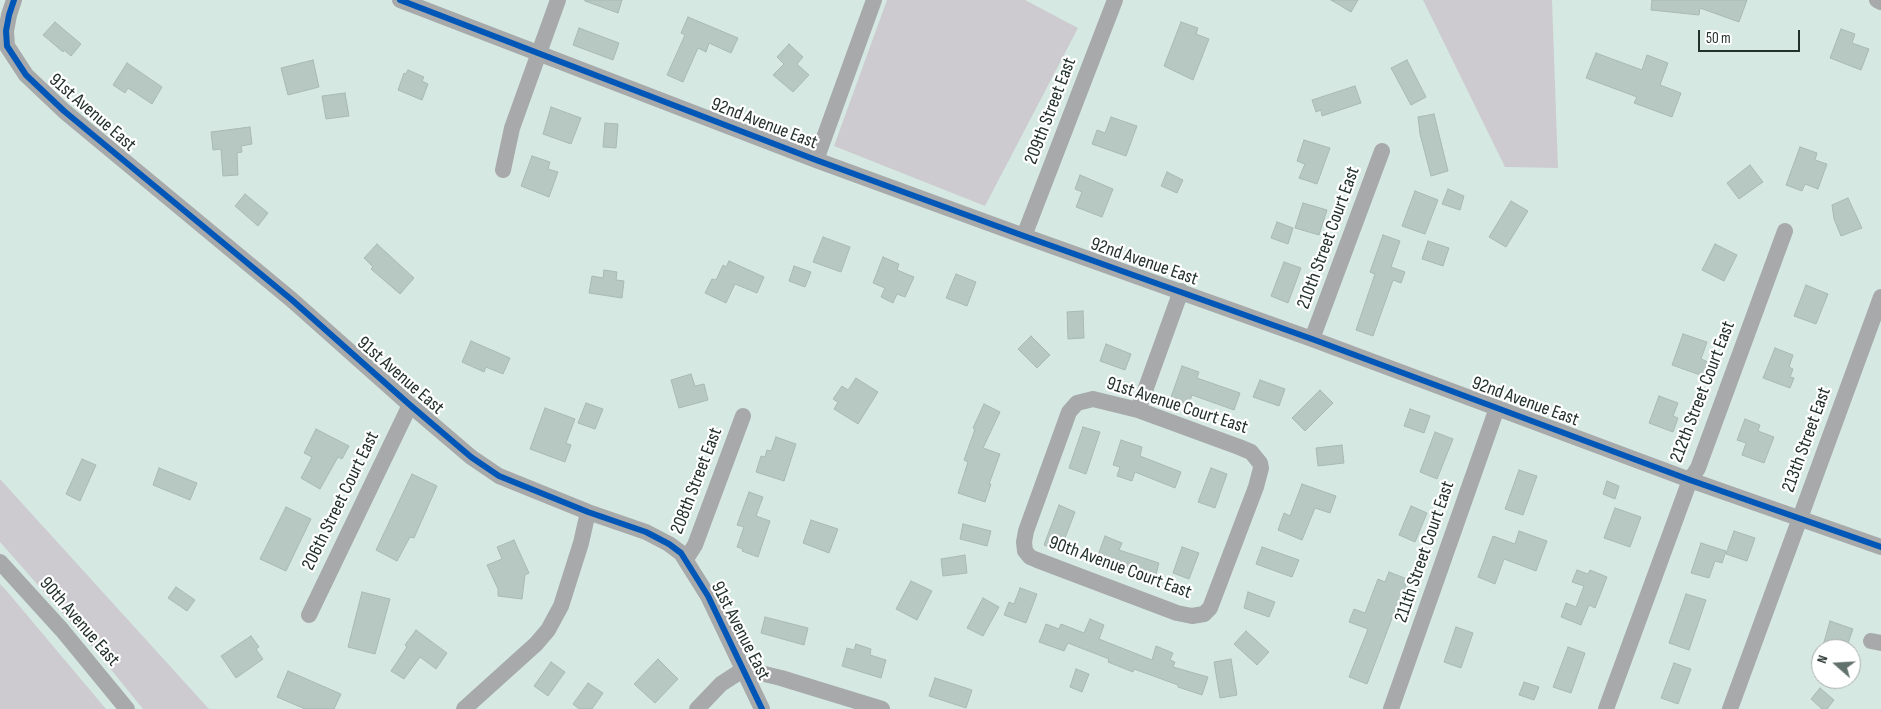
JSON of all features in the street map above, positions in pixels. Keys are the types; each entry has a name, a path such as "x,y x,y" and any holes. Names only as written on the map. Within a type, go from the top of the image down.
{"street":[{"path":"3,46 9,14 14,0"},
{"name":"92nd Avenue East","path":"400,0 816,160 1312,338 1690,480 1881,547"},
{"path":"503,170 512,128 558,0"},
{"path":"816,160 874,0"},
{"name":"209th Street East","path":"1024,236 1115,0"},
{"path":"1877,0 1881,2"},
{"name":"91st Avenue East","path":"3,46 26,75 64,111 292,300 471,457 499,476 588,512 646,532 669,544 686,559 708,596 762,709"},
{"name":"210th Street Court East","path":"1312,338 1382,150"},
{"name":"212th Street Court East","path":"1606,709 1690,480 1698,468 1785,231"},
{"path":"1138,410 1181,291"},
{"name":"213th Street East","path":"1730,709 1881,297"},
{"name":"91st Avenue Court East","path":"1025,551 1026,531 1069,412 1077,403 1093,399 1138,410 1251,452 1260,463 1261,468 1256,487 1210,608 1204,614"},
{"name":"206th Street Court East","path":"309,615 410,405"},
{"name":"211th Street Court East","path":"1391,709 1497,408"},
{"name":"208th Street East","path":"686,559 695,545 744,416"},
{"path":"464,709 536,644 548,630 561,606 581,544 588,512"},
{"name":"90th Avenue Court East","path":"1025,551 1030,557 1037,560 1177,613 1192,616 1204,614"},
{"name":"90th Avenue East","path":"0,562 62,630 127,709"},
{"path":"697,709 721,684 744,669 781,678 882,709"}],"shaded area":[{"path":"887,0 1025,0 1078,28 985,206 834,146"},
{"path":"1423,0 1552,0 1558,168 1505,167"},
{"path":"0,479 209,709 143,709 96,651 0,542"},
{"path":"0,584 5,589 106,709 0,709"}],"building":[{"path":"585,0 622,0 618,13"},
{"path":"1331,0 1358,0 1351,12"},
{"path":"1652,0 1747,0 1739,22 1700,8 1699,15 1651,10"},
{"path":"688,17 738,38 731,53 709,43 706,52 698,48 683,82 667,75 685,35 681,33"},
{"path":"55,22 81,44 71,56 64,50 63,52 43,35"},
{"path":"1181,22 1198,28 1196,34 1209,39 1193,80 1164,66"},
{"path":"579,28 619,43 613,60 573,45"},
{"path":"1841,29 1855,34 1852,43 1869,49 1861,70 1830,58"},
{"path":"789,44 803,57 797,64 809,75 793,92 773,75 784,64 777,57"},
{"path":"1596,53 1642,70 1647,55 1668,63 1660,85 1681,93 1672,117 1634,103 1637,97 1586,78"},
{"path":"313,60 319,87 288,95 281,68"},
{"path":"1407,60 1426,97 1411,105 1391,68"},
{"path":"127,63 162,87 152,104 128,88 125,93 113,85"},
{"path":"408,70 424,77 422,81 428,84 422,100 398,90 404,73 406,74"},
{"path":"1355,86 1361,103 1322,116 1321,110 1316,112 1312,100"},
{"path":"345,93 349,116 326,119 322,96"},
{"path":"551,107 581,118 571,144 543,134"},
{"path":"1434,114 1448,171 1431,176 1420,134 1418,117"},
{"path":"1111,117 1137,126 1126,156 1092,144 1097,130 1105,133"},
{"path":"605,123 618,124 616,148 603,147"},
{"path":"250,127 252,144 241,146 242,152 237,153 238,175 223,176 221,149 213,150 211,132"},
{"path":"1304,140 1330,148 1317,184 1299,178 1305,164 1297,161"},
{"path":"1800,147 1817,153 1815,160 1827,164 1818,189 1805,184 1802,191 1786,185"},
{"path":"532,156 550,162 548,169 558,172 549,197 521,186"},
{"path":"1750,165 1763,182 1739,199 1727,183"},
{"path":"1167,172 1183,180 1177,193 1161,186"},
{"path":"1080,175 1113,189 1102,217 1076,207 1082,192 1075,189"},
{"path":"1448,189 1464,196 1460,210 1442,204"},
{"path":"1415,191 1438,200 1425,234 1402,226"},
{"path":"245,194 268,213 258,226 235,206"},
{"path":"1848,198 1862,228 1841,236 1834,219 1832,205"},
{"path":"1511,201 1528,211 1506,247 1489,237"},
{"path":"1303,203 1327,210 1319,235 1295,228"},
{"path":"1277,222 1293,228 1288,244 1271,238"},
{"path":"1383,235 1400,241 1391,267 1405,272 1401,283 1393,280 1373,336 1356,330 1375,274 1370,272"},
{"path":"823,237 850,247 841,272 813,262"},
{"path":"1428,241 1449,248 1443,266 1422,259"},
{"path":"377,244 414,278 400,294 371,269 373,267 364,258"},
{"path":"1715,244 1737,255 1724,281 1702,270"},
{"path":"883,257 899,264 897,270 914,277 905,297 897,294 893,303 881,297 885,288 873,283"},
{"path":"729,261 764,277 757,293 735,284 726,303 705,293 712,279 716,280 723,265 726,267"},
{"path":"1284,262 1301,268 1288,303 1271,296"},
{"path":"794,266 811,272 805,287 789,281"},
{"path":"604,270 617,272 616,280 624,281 622,298 589,293 592,276 603,278"},
{"path":"956,274 976,282 967,306 946,298"},
{"path":"1806,285 1828,294 1816,324 1794,316"},
{"path":"1083,311 1084,338 1068,339 1067,312"},
{"path":"1683,334 1707,342 1701,359 1708,362 1703,376 1672,365"},
{"path":"1031,336 1050,355 1037,368 1018,349"},
{"path":"471,341 510,358 503,374 486,367 484,372 462,362"},
{"path":"1106,344 1131,354 1125,370 1100,361"},
{"path":"1775,348 1793,355 1789,367 1793,369 1790,377 1794,378 1790,388 1763,378"},
{"path":"1182,366 1199,372 1197,378 1240,393 1234,410 1192,395 1188,406 1170,400"},
{"path":"691,374 695,386 704,384 708,400 679,408 671,380"},
{"path":"856,378 878,392 858,424 834,409 838,402 833,399 842,386 848,390"},
{"path":"1260,380 1285,389 1279,406 1253,397"},
{"path":"1320,390 1333,403 1305,431 1292,418"},
{"path":"1659,396 1678,403 1673,416 1678,418 1673,432 1649,423"},
{"path":"586,403 603,409 595,429 578,423"},
{"path":"984,404 1000,412 983,448 1000,454 989,484 991,484 985,502 958,493 968,462 964,460 975,429 973,428"},
{"path":"545,408 575,419 566,443 571,445 565,462 530,449"},
{"path":"1410,409 1430,416 1424,433 1404,426"},
{"path":"1745,419 1760,425 1758,431 1774,437 1764,463 1742,455 1746,443 1737,440"},
{"path":"1083,427 1100,432 1086,474 1069,468"},
{"path":"316,429 349,446 342,459 338,457 320,489 301,478 312,457 304,453"},
{"path":"1435,432 1453,439 1437,479 1420,472"},
{"path":"776,437 796,444 784,481 756,472 761,456 765,457 767,450 771,451"},
{"path":"1121,440 1142,447 1140,456 1181,472 1175,488 1135,472 1132,481 1117,476 1120,467 1113,465"},
{"path":"1342,445 1344,463 1318,466 1316,448"},
{"path":"82,459 96,465 80,501 66,494"},
{"path":"159,468 197,483 190,500 153,485"},
{"path":"1211,468 1227,474 1215,508 1198,502"},
{"path":"1519,470 1537,476 1523,515 1505,509"},
{"path":"412,474 437,486 414,538 410,537 397,561 376,550"},
{"path":"1607,481 1619,486 1615,499 1603,494"},
{"path":"1302,484 1336,496 1330,513 1315,508 1302,540 1278,530 1284,513 1290,516"},
{"path":"749,492 763,497 756,516 770,521 758,557 737,547 744,527 737,525"},
{"path":"1059,505 1075,512 1060,551 1044,545"},
{"path":"1411,506 1427,513 1415,542 1399,535"},
{"path":"286,507 311,519 286,571 260,559"},
{"path":"1615,508 1641,517 1630,547 1604,538"},
{"path":"811,520 838,529 829,553 803,543"},
{"path":"963,524 991,531 987,546 960,539"},
{"path":"1519,531 1547,541 1536,571 1504,559 1495,584 1478,577 1493,536 1515,544"},
{"path":"1734,531 1755,538 1747,561 1726,554"},
{"path":"1105,536 1122,543 1119,550 1159,563 1155,578 1114,564 1113,567 1096,561"},
{"path":"514,540 529,573 525,575 522,599 498,596 498,589 487,565 502,559 497,547"},
{"path":"1701,543 1726,551 1722,563 1715,561 1709,578 1691,573"},
{"path":"1182,547 1199,553 1189,579 1173,573"},
{"path":"1262,547 1299,560 1292,577 1256,564"},
{"path":"965,555 967,573 943,576 941,559"},
{"path":"1577,570 1588,574 1590,570 1607,577 1595,608 1589,605 1581,625 1561,617 1566,603 1576,607 1584,586 1572,582"},
{"path":"1389,572 1407,579 1405,586 1412,589 1406,603 1399,600 1367,684 1349,677 1368,629 1349,622 1354,609 1365,613 1378,579 1385,582"},
{"path":"911,581 932,591 917,620 896,609"},
{"path":"176,587 195,600 187,611 168,598"},
{"path":"1020,588 1037,594 1026,623 1004,615 1009,602 1014,604"},
{"path":"362,592 390,599 375,654 348,647"},
{"path":"1248,592 1275,602 1269,617 1244,608"},
{"path":"1686,594 1706,600 1689,650 1669,643"},
{"path":"983,598 999,607 983,636 967,628"},
{"path":"765,617 808,628 804,645 761,633"},
{"path":"1090,619 1104,625 1099,639 1152,660 1156,646 1173,653 1170,660 1175,662 1173,667 1208,677 1202,695 1134,669 1133,672 1108,662 1109,659 1068,643 1064,651 1039,642 1046,624 1059,629 1061,624 1084,633"},
{"path":"1830,621 1853,629 1850,639 1825,639"},
{"path":"1456,627 1473,633 1461,668 1444,662"},
{"path":"416,630 447,653 436,669 420,657 404,679 391,671 407,647 405,645"},
{"path":"1246,631 1269,652 1257,665 1234,644"},
{"path":"251,636 259,647 256,649 263,659 236,678 221,656"},
{"path":"856,644 871,649 870,655 886,660 881,678 842,666 847,648 854,650"},
{"path":"1568,647 1585,653 1571,693 1553,687"},
{"path":"658,659 678,679 655,703 634,684"},
{"path":"1231,659 1237,695 1220,698 1214,662"},
{"path":"551,662 565,672 548,696 534,686"},
{"path":"1674,663 1691,669 1678,704 1661,698"},
{"path":"1076,669 1089,674 1082,692 1070,687"},
{"path":"288,671 341,694 334,709 305,709 277,697"},
{"path":"935,678 972,690 966,708 929,696"},
{"path":"1524,682 1539,687 1534,700 1519,695"},
{"path":"588,683 603,693 592,709 579,709 573,704"},
{"path":"1821,689 1834,700 1827,709 1822,709 1811,699"}],"cycle path":[{"path":"14,0 6,31 7,46 26,75 64,111 292,300 471,457 499,476 588,512 646,532 669,544 681,553 708,596 762,709"},
{"path":"400,0 816,160 1312,339 1690,480 1881,547"}]}
